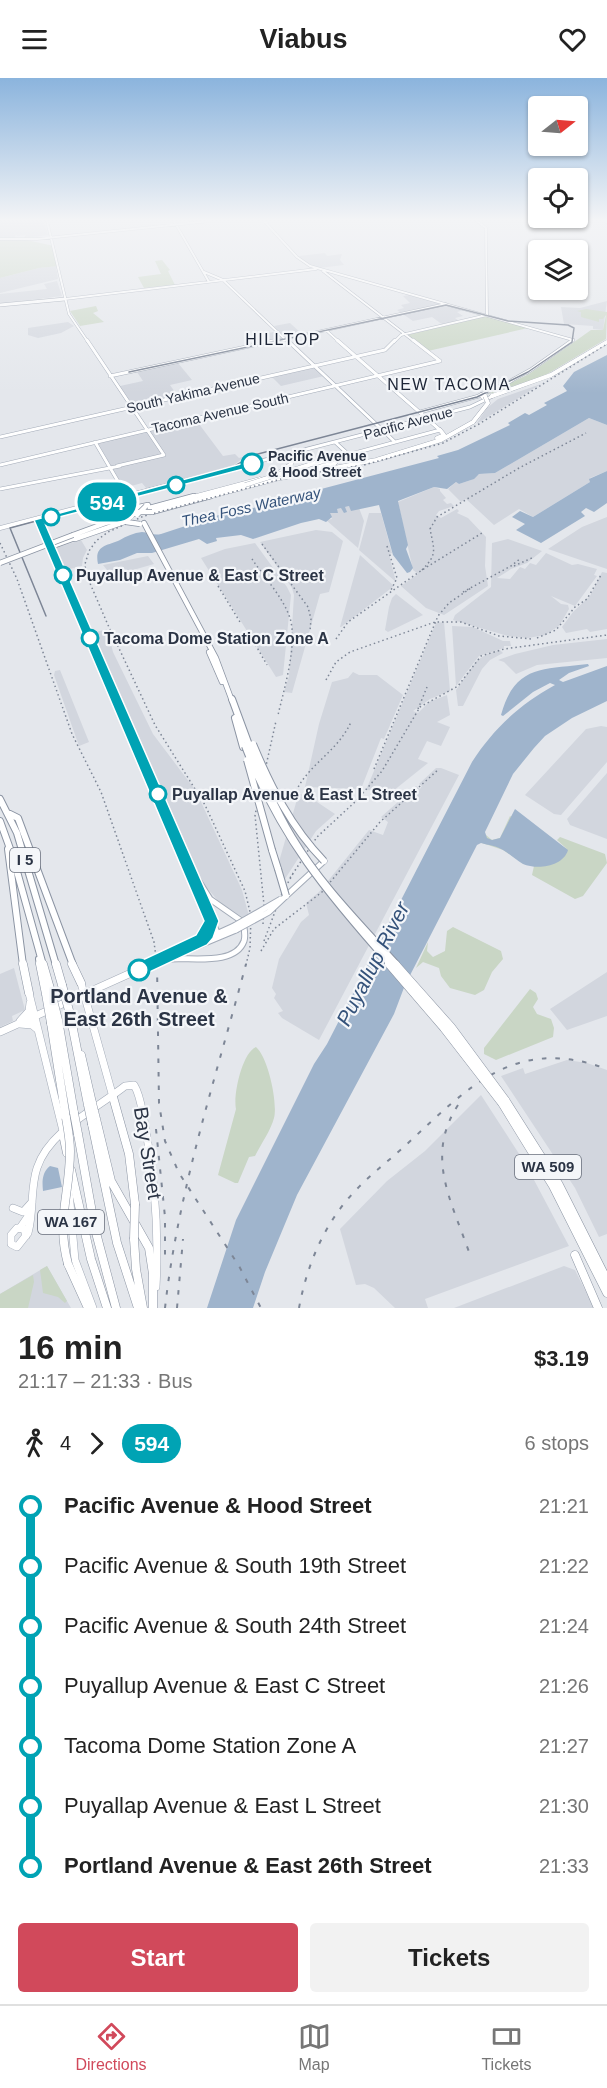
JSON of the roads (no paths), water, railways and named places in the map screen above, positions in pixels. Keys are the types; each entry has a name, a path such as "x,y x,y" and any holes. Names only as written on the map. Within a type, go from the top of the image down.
{"highway":[{"path":"0,305 65,297"},
{"path":"472,421 494,395 541,379 607,340"},
{"path":"472,421 494,395"},
{"path":"142,524 144,516 152,512 289,474 367,462 448,437 472,421 488,404 489,400 482,397"},
{"path":"408,447 443,435 440,430"},
{"path":"329,469 447,435"},
{"path":"245,485 287,469 291,463 288,456"},
{"path":"97,526 133,511 234,485 335,463 340,457"},
{"path":"0,565 107,526 133,511 245,485 322,461 335,460 335,463"},
{"path":"0,565 150,507 234,485"},
{"path":"124,522 133,511 229,492"},
{"path":"128,496 133,511 169,572 223,674 247,746 286,896"},
{"path":"133,511 152,512"},
{"path":"53,546 124,522 134,521 142,524"},
{"path":"169,572 208,650 247,746 280,805 302,837 324,861"},
{"name":"WA 509","path":"247,746 268,795 293,839 333,893 455,1033 503,1101 583,1237 603,1275 607,1293"},
{"name":"I 5","path":"0,799 17,832 70,1014 90,1104 91,1120 110,1215 138,1308"},
{"path":"9,813 18,818 67,953 81,983"},
{"name":"I 5","path":"0,821 9,844 38,949 40,970 49,993"},
{"path":"9,844 8,856 30,995"},
{"path":"49,993 100,1254 116,1308"},
{"path":"55,1021 70,1155 60,1223 62,1242 68,1264 88,1308"},
{"path":"112,1096 129,1154 135,1204 134,1239 143,1308"},
{"path":"91,1120 111,1182 149,1248 154,1308"},
{"path":"63,1134 91,1260 107,1308"},
{"path":"575,1255 598,1308"}],"main road":[{"path":"0,489 164,455 69,314 61,278"},
{"path":"207,278 209,282"},
{"path":"219,278 223,280 395,442"},
{"path":"65,297 235,278"},
{"path":"332,278 404,334 487,315"},
{"path":"356,278 520,323 573,340 526,373 482,397 467,400"},
{"path":"487,278 487,315"},
{"path":"110,376 446,304"},
{"path":"326,330 440,430"},
{"name":"South Yakima Avenue","path":"0,437 385,350 392,346 397,337 404,334"},
{"name":"Tacoma Avenue South","path":"0,465 440,361 404,334"},
{"path":"420,412 494,395"},
{"name":"Pacific Avenue","path":"0,529 467,408 482,397"},
{"path":"459,402 467,408"},
{"path":"322,461 440,430"},
{"path":"95,442 128,496"},
{"path":"335,442 348,454"},
{"path":"340,457 341,448"},
{"path":"117,466 141,464"},
{"path":"39,519 218,935"},
{"path":"170,959 269,912 324,861"},
{"path":"155,963 191,956 230,955 242,946 246,933 245,925 238,917 209,898 190,868"},
{"path":"211,921 220,927 233,928"},
{"path":"202,940 208,933 211,921"},
{"path":"0,1032 202,940 218,935"},
{"path":"81,983 112,1096"},
{"path":"30,995 63,1134"},
{"path":"18,1023 28,1011 30,995"},
{"path":"18,1023 32,1025 39,1031"},
{"path":"108,1081 113,1088 121,1089"},
{"name":"Bay Street","path":"27,1236 33,1209 35,1175 39,1161 48,1147 63,1134 91,1120 121,1089 130,1085 136,1087 150,1150 159,1238 154,1308"},
{"name":"WA 167","path":"63,1134 75,1260 93,1308"},
{"path":"13,1208 19,1213 25,1211 34,1196"},
{"path":"20,1228 25,1230 27,1236 20,1246 15,1247 11,1244 12,1232 20,1228 33,1209"}],"water":[{"path":"607,355 607,425 589,418 495,473 479,474 474,479 459,484 456,482 447,489 434,487 398,501 408,545 406,549 413,568 410,572 407,573 393,555 379,505 351,511 349,506 345,507 347,512 344,513 341,508 337,509 338,513 330,513 332,517 326,522 319,519 301,523 253,539 241,535 216,538 217,541 207,544 199,539 152,553 137,553 120,560 98,564 98,553 103,547 133,534 142,532 161,534 231,511 237,512 298,497 439,458 437,456 458,450 510,425 508,423 525,413 529,415 547,405 544,403 567,391 563,386 574,372"},
{"path":"607,471 607,503 594,512 586,508 581,512 585,516 541,543 516,530 525,524 512,517 520,511 533,517 590,482 589,479"},
{"name":"Puyallup River","path":"588,664 589,666 569,673 559,680 563,682 607,666 607,701 572,718 545,736 513,774 485,832 487,838 492,840 500,838 515,809 568,850 565,856 549,866 535,867 523,864 498,848 481,843 477,845 405,985 394,1014 297,1195 265,1272 253,1308 207,1308 236,1220 314,1064 327,1044 472,762 508,718 530,700 555,685 550,683 533,692 503,716 501,715 507,698 514,686 523,678 544,669"},
{"path":"50,1166 58,1168 62,1187 43,1191 44,1174"}],"tram line":[{"path":"129,372 446,305 508,321 568,325 574,328 572,342 528,372 477,397 254,455 228,470 136,494"},
{"path":"46,616 10,528 144,492"}],"railway":[{"path":"246,965 250,948 251,916 245,891 205,805 155,725 108,625 86,574 85,564 89,551 96,541 108,532 144,516 292,476 364,465 443,443 479,424 607,344"},
{"path":"422,570 433,556 430,529 437,517 519,468 586,433"},
{"path":"422,570 482,533"},
{"path":"0,543 17,579 72,734 101,792 154,942 157,965"},
{"path":"262,544 308,607 311,619 310,631"},
{"path":"387,546 397,578 391,590"},
{"path":"514,566 534,557"},
{"path":"463,592 511,566 521,558"},
{"path":"252,559 283,602 292,629 289,666 278,715"},
{"path":"336,639 348,622 422,570"},
{"path":"537,638 556,630 575,607 587,599 601,575"},
{"path":"218,586 240,622"},
{"path":"435,622 449,603 471,588"},
{"path":"326,680 336,662 350,652 435,622"},
{"path":"374,769 435,622"},
{"path":"435,622 461,622 499,636 532,639"},
{"path":"290,878 317,837 356,801 382,771 420,707 458,686 481,656 504,649 607,635"},
{"path":"251,637 267,665"},
{"path":"418,709 427,687"},
{"path":"263,924 264,905 255,815 276,721"},
{"path":"296,791 309,772 339,741 351,722"},
{"path":"261,951 274,929 322,892 380,822 439,769"},
{"path":"264,941 282,893 294,872"},
{"path":"157,964 159,1103 165,1141 187,1185"},
{"path":"187,1185 246,964"},
{"path":"299,1308 312,1260 326,1230 345,1202 368,1178 451,1103 496,1072 520,1063 546,1058 575,1060 607,1069"},
{"path":"458,1105 448,1124 443,1142 442,1160 449,1196 469,1252"},
{"path":"156,1129 165,1217 165,1257"},
{"path":"165,1308 187,1185"},
{"path":"187,1185 239,1266 261,1308"},
{"path":"177,1308 183,1239"}],"place":[{"name":"Pacific Avenue & Hood Street","path":"252,464"},
{"name":"Puyallup Avenue & East C Street","path":"63,575"},
{"name":"Tacoma Dome Station Zone A","path":"90,638"},
{"name":"Puyallap Avenue & East L Street","path":"158,794"},
{"name":"Portland Avenue & East 26th Street","path":"139,970"}],"district":[{"name":"HILLTOP","path":"283,339"},
{"name":"NEW TACOMA","path":"449,384"}],"water label":[{"name":"Thea Foss Waterway","path":"251,507"}]}
